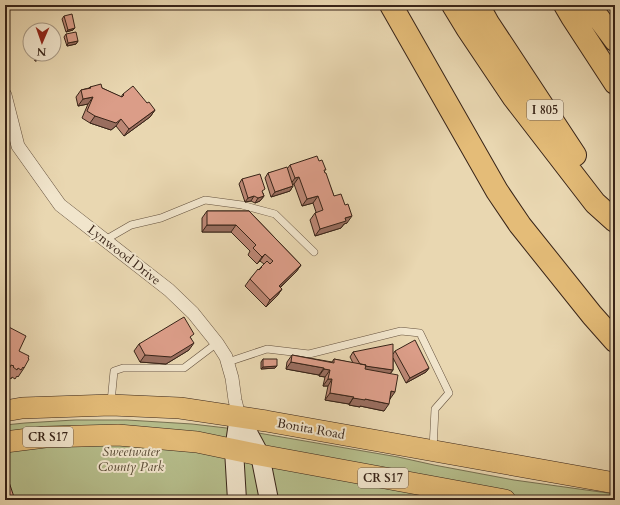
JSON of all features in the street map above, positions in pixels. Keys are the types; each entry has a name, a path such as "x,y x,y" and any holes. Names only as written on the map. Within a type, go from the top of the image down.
{"highway":[{"path":"390,5 493,184 520,226 615,341"},
{"path":"453,5 514,98 595,203 615,221"},
{"name":"I 805","path":"478,5 488,23 559,131 615,212"},
{"path":"566,5 572,17 615,83"},
{"path":"589,5 615,40"}],"main road":[{"name":"Bonita Road","path":"5,411 22,408 111,405 180,408 239,416 615,483"},
{"path":"237,500 234,450 239,416"},
{"path":"239,416 260,455 269,500"},
{"name":"CR S17","path":"5,442 45,437 118,435 197,442 505,500"}],"street":[{"name":"Lynwood Drive","path":"5,94 18,146 60,205 169,290 193,313 217,343 228,362 239,416"}],"lane":[{"path":"105,240 131,225 161,218 204,200 242,205 275,214 314,252"},
{"path":"228,362 267,349 309,354 401,332 420,333 449,393 435,410 433,451"},
{"path":"111,405 114,371 122,368 184,368 217,343"}],"green space":[{"name":"Sweetwater County Park","path":"74,420 127,420 192,424 235,429 398,457 514,480 615,494 615,500 5,500 5,425"}],"building":[{"path":"72,14 75,28 68,30 64,16"},
{"path":"76,32 78,41 68,43 66,34"},
{"path":"101,84 102,88 122,97 124,95 123,94 133,86 155,110 129,129 121,119 116,123 95,116 87,111 93,97 83,99 81,90"},
{"path":"317,156 319,161 322,160 326,170 324,170 325,173 334,196 341,194 345,205 348,204 352,216 345,218 346,221 320,229 315,213 323,210 318,196 307,199 299,177 295,178 290,165"},
{"path":"287,167 293,186 275,192 268,173"},
{"path":"260,174 265,189 262,191 264,196 258,198 254,196 248,198 242,179"},
{"path":"207,211 249,211 301,265 279,286 282,289 270,300 250,279 267,261 270,264 273,261 265,254 262,257 253,248 256,245 236,225 207,225"},
{"path":"184,317 194,334 190,337 194,343 171,357 145,355 139,344"},
{"path":"5,325 26,336 19,351 29,356 29,359 24,368 23,367 21,370 18,368 17,370 11,365 5,376"},
{"path":"415,340 429,368 410,378 395,351"},
{"path":"393,344 393,370 360,364 353,352"},
{"path":"292,355 334,363 334,359 366,365 365,369 398,375 395,392 391,391 389,404 330,393 332,379 328,379 330,370 291,362"},
{"path":"263,359 277,359 277,366 263,367"},
{"path":"9,482 14,497 5,500 5,483"}]}
